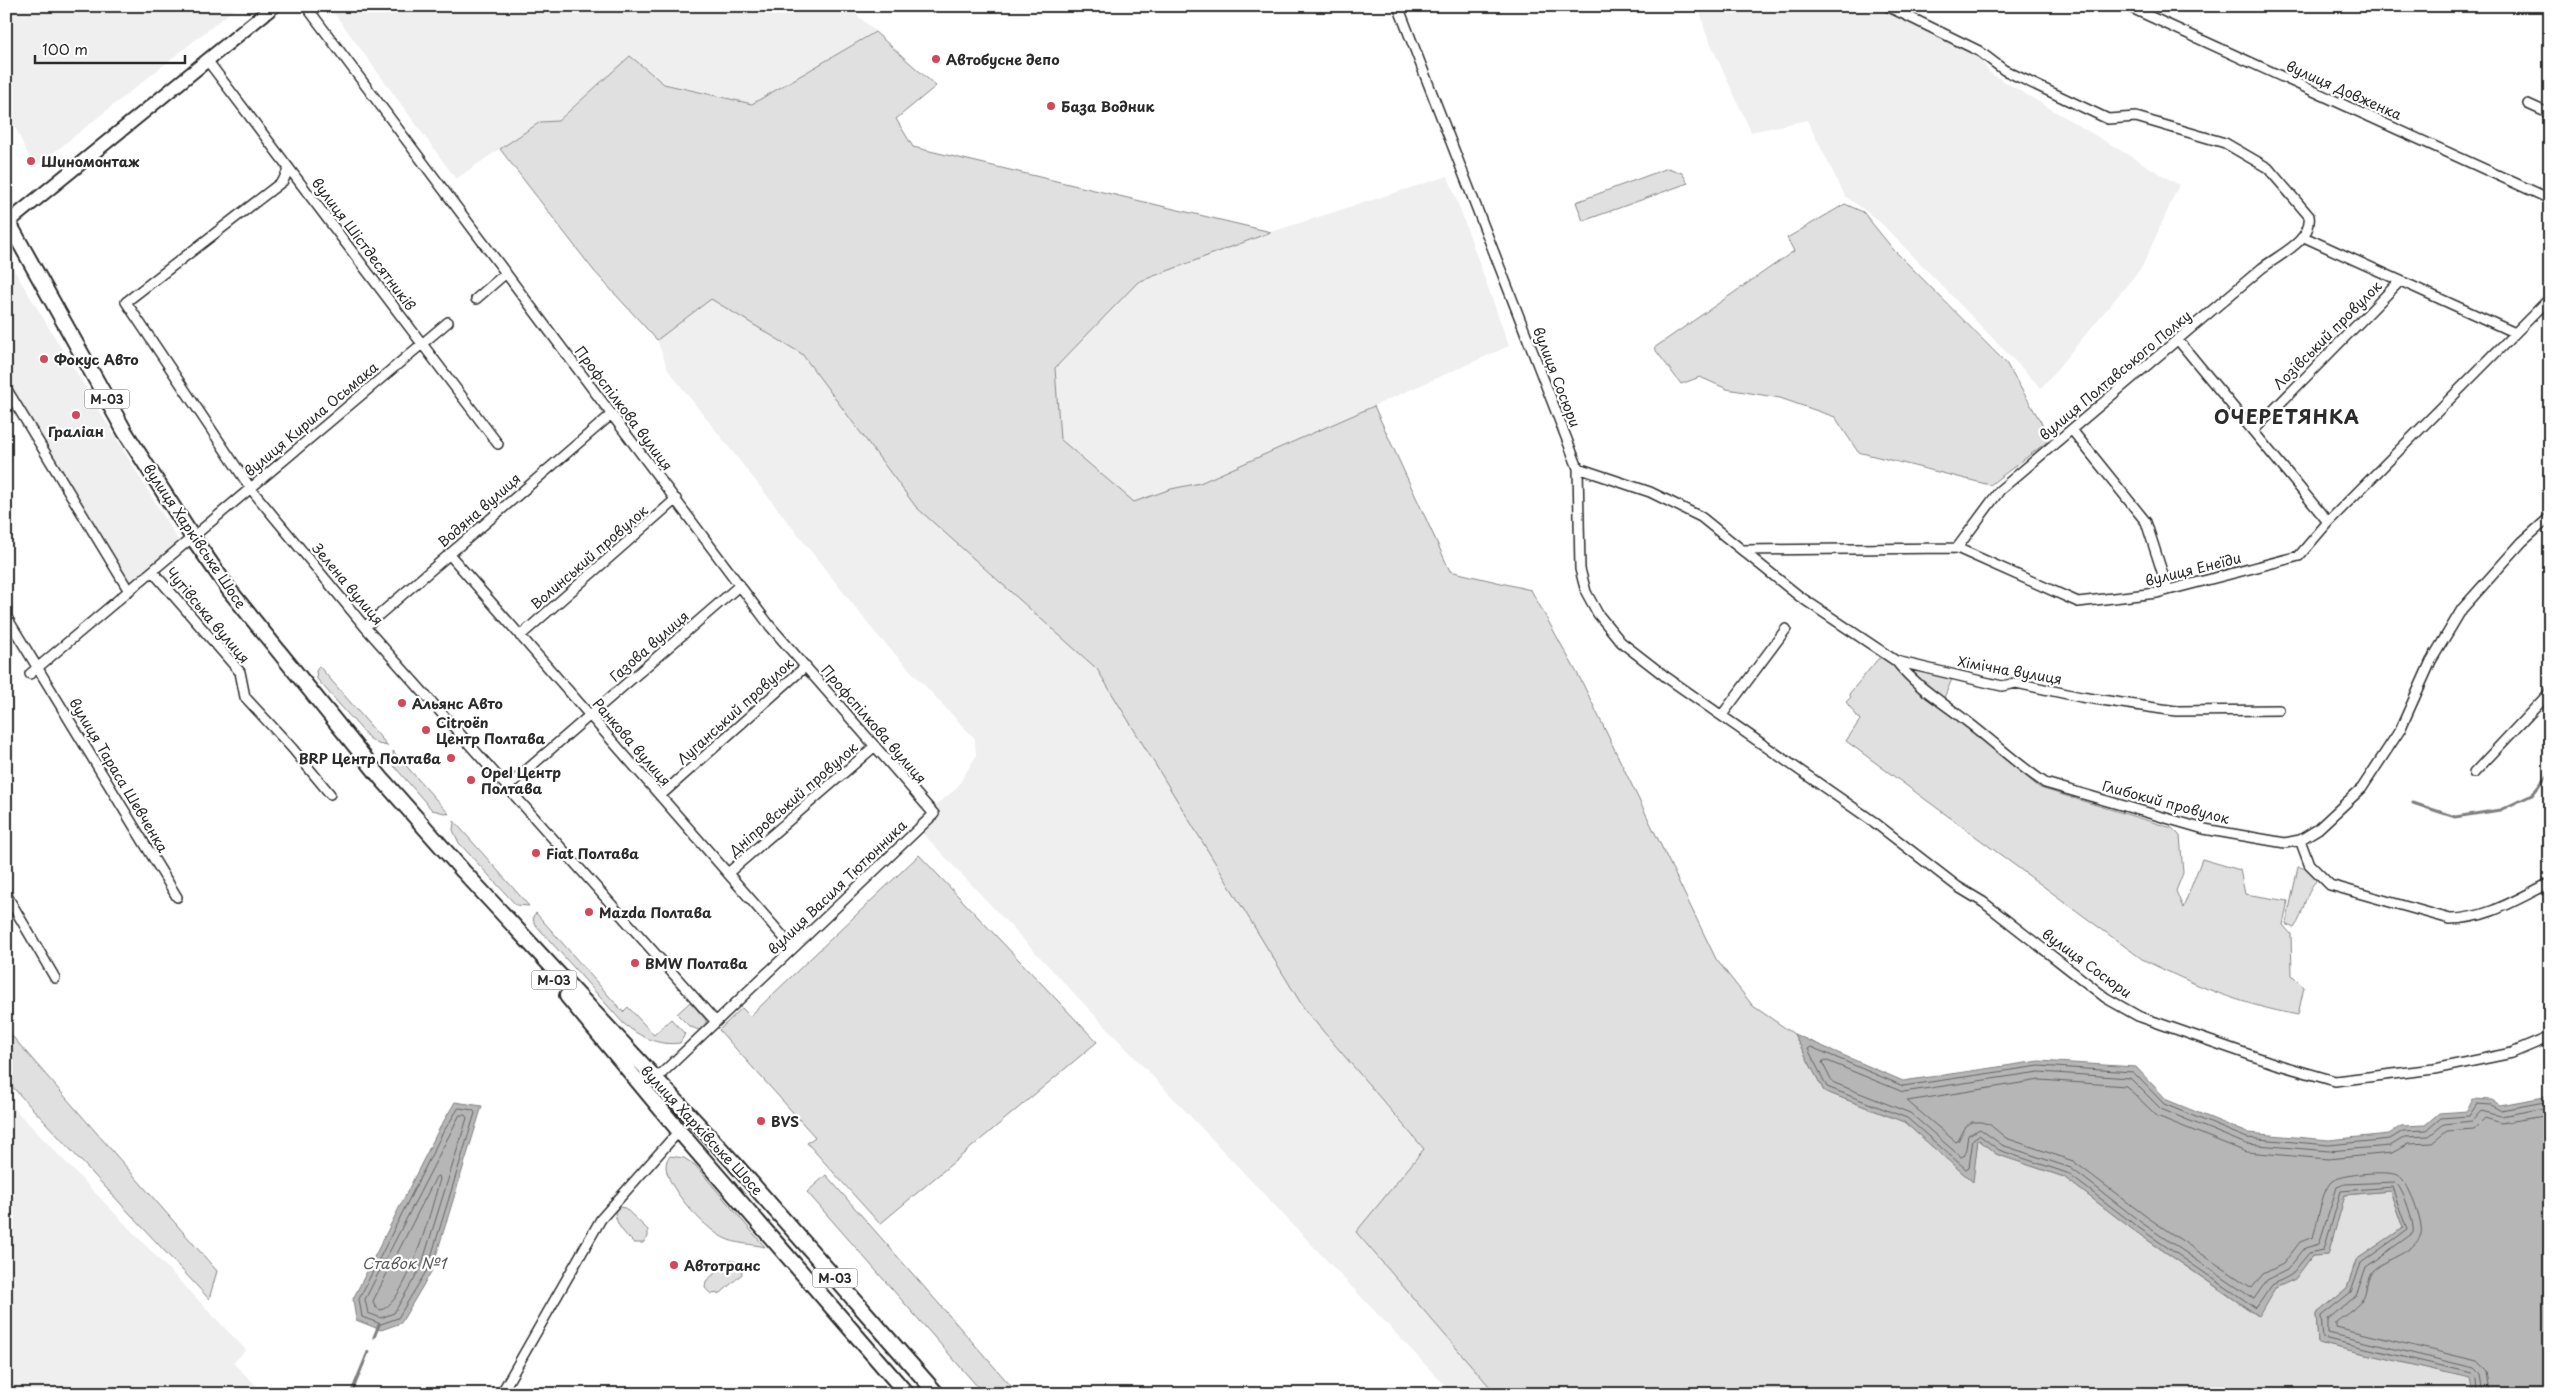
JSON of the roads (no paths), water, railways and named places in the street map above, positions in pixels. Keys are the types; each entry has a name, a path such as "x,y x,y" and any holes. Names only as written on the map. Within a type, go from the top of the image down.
{"highway":[{"name":"вулиця Харківське Шосе","path":"7,221 125,432 193,538 230,591 381,778 463,871 734,1163 937,1394"},
{"name":"вулиця Харківське Шосе","path":"463,871 679,1131 907,1394"},
{"path":"645,1090 656,1080"}],"main road":[{"path":"7,221 274,6"}],"street":[{"name":"Профспілкова вулиця","path":"306,6 770,626 934,814"},
{"name":"вулиця Сосюри","path":"1398,6 1578,468 1580,569 1586,592 1598,614 1621,642 1722,716 1874,822 1958,887 1983,902 2106,998 2138,1016 2276,1064 2335,1081 2356,1080 2397,1072 2444,1068 2512,1053 2550,1037"},
{"path":"1888,6 1979,51 2004,70 2108,119 2136,117 2225,142 2268,168 2309,216 2310,226 2304,237 2514,332"},
{"name":"вулиця Довженка","path":"2127,6 2550,198"},
{"name":"вулиця Шістдесятників","path":"208,60 498,444"},
{"path":"2528,104 2550,114"},
{"name":"Зелена вулиця","path":"289,168 283,181 126,302 251,488 365,627 716,1022"},
{"name":"вулиця Полтавського Полку","path":"1957,548 2000,490 2262,268 2304,237"},
{"path":"476,299 506,273"},
{"name":"Лозівський провулок","path":"2253,430 2400,280"},
{"name":"вулиця Енеїди","path":"1744,550 1957,548 2078,602 2168,590 2299,556 2328,522 2514,332 2550,298"},
{"name":"вулиця Кирила Осьмака","path":"30,674 448,322"},
{"path":"2178,340 2328,522"},
{"path":"6,388 129,592"},
{"name":"Водяна вулиця","path":"365,627 612,414"},
{"path":"2072,430 2146,522 2168,590"},
{"path":"1578,468 1650,492 1701,517 1744,550"},
{"name":"Волинський провулок","path":"520,636 676,499"},
{"path":"2550,517 2522,542 2462,609 2431,661 2400,730 2362,788 2318,829 2300,840 2309,864 2330,884 2450,919 2469,919 2487,914 2550,883"},
{"name":"Хімічна вулиця","path":"1744,550 1799,596 1896,661 2002,686 2016,683 2143,707 2176,711 2279,710"},
{"name":"Ранкова вулиця","path":"449,554 794,948"},
{"name":"Чутівська вулиця","path":"153,572 240,672 245,697 292,748 330,794"},
{"name":"Газова вулиця","path":"507,787 740,585"},
{"name":"вулиця Тараса Шевченка","path":"6,616 177,898"},
{"path":"1722,716 1786,629"},
{"name":"Глибокий провулок","path":"1896,661 1925,692 1968,721 2024,769 2045,782 2204,829 2285,843 2300,840"},
{"name":"Луганський провулок","path":"660,796 806,666"},
{"path":"2474,774 2550,692"},
{"name":"Дніпровський провулок","path":"728,874 875,746"},
{"name":"вулиця Василя Тютюнника","path":"656,1080 934,814"},
{"path":"6,894 55,978"},
{"path":"501,1394 601,1219 679,1131"}],"water":[{"path":"1794,1034 1903,1081 2039,1061 2136,1067 2167,1100 2248,1133 2329,1140 2389,1134 2401,1126 2425,1125 2439,1113 2467,1111 2473,1099 2492,1100 2500,1105 2550,1096 2550,1394 2473,1394 2470,1378 2318,1343 2316,1314 2347,1289 2356,1260 2403,1228 2390,1191 2345,1195 2328,1255 2312,1256 2295,1279 2275,1288 2259,1316 2136,1232 2064,1177 1996,1154 1978,1139 1973,1182 1904,1122 1824,1091"},
{"name":"Ставок №1","path":"455,1102 482,1106 431,1272 401,1323 381,1330 356,1320 353,1299 438,1131"}],"waterway":[{"name":"ОЧЕРЕТЯНКА","path":"2413,803 2455,817 2500,810 2532,795 2550,772"},
{"path":"374,1337 379,1325"},
{"path":"351,1394 368,1352"}],"place":[{"name":"Автобусне депо","path":"936,59"},
{"name":"База Водник","path":"1051,106"},
{"name":"Шиномонтаж","path":"31,161"},
{"name":"Фокус Авто","path":"44,359"},
{"name":"Граліан","path":"76,415"},
{"name":"Альянс Авто","path":"402,703"},
{"name":"Citroën Центр Полтава","path":"426,730"},
{"name":"BRP Центр Полтава","path":"451,758"},
{"name":"Opel Центр Полтава","path":"471,780"},
{"name":"Fiat Полтава","path":"536,853"},
{"name":"Mazda Полтава","path":"589,912"},
{"name":"BMW Полтава","path":"635,963"},
{"name":"BVS","path":"761,1121"},
{"name":"Автотранс","path":"674,1265"}],"district":[{"name":"ОЧЕРЕТЯНКА","path":"2287,416"}]}
